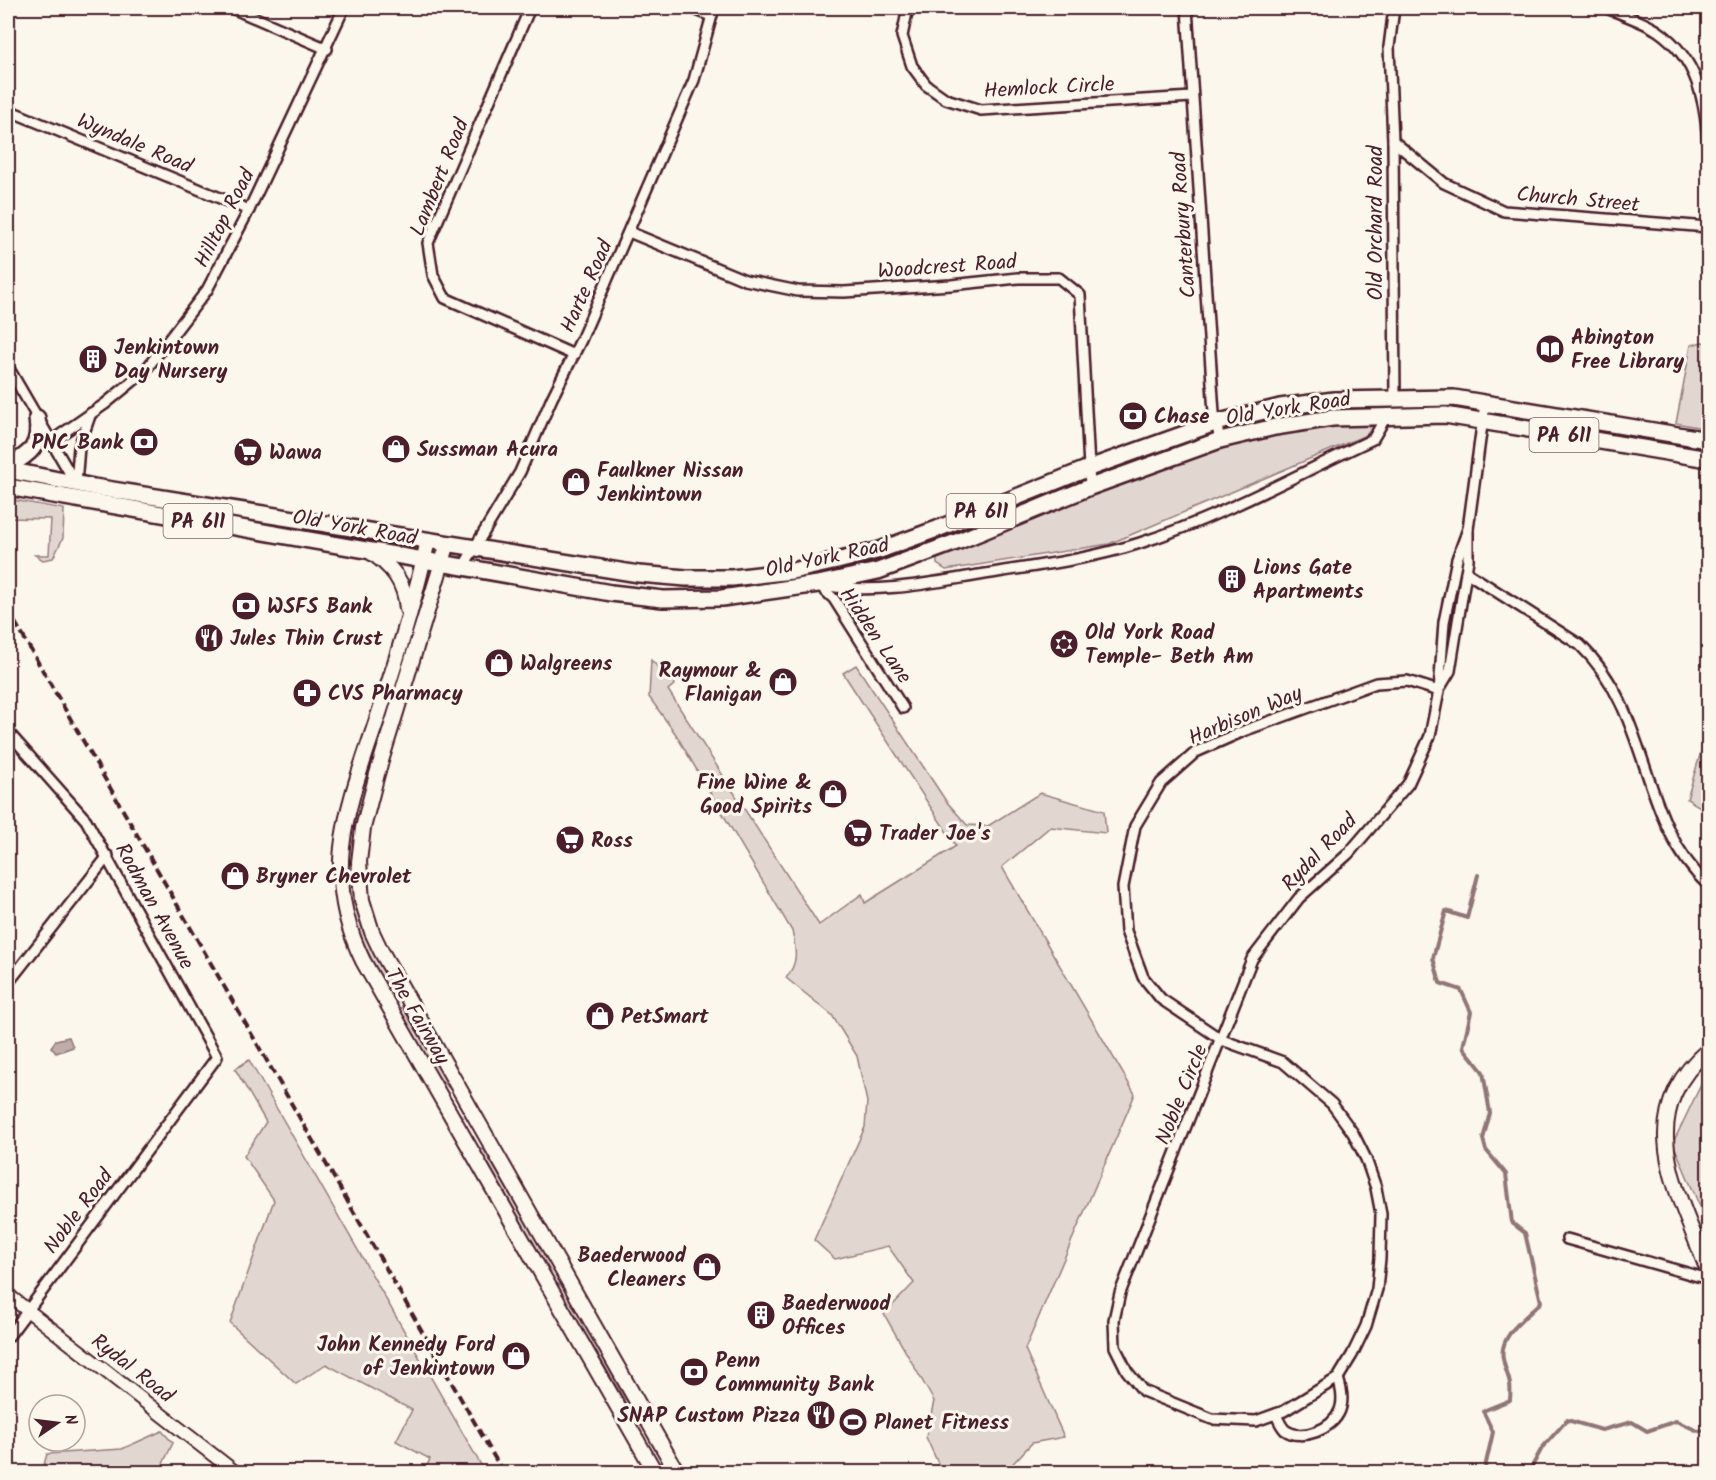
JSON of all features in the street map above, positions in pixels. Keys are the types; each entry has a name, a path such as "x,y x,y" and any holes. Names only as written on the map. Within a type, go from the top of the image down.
{"highway":[{"name":"Old York Road","path":"8,468 76,484 639,574 686,579 732,578 792,572 880,550 1089,468 1215,423 1280,407 1334,400 1454,398 1708,440"},
{"name":"Old York Road","path":"8,487 77,501 611,593 663,599 722,598 818,584 878,571 959,541 1090,487 1220,440 1298,423 1387,415 1446,415 1708,459"},
{"path":"8,468 35,447 39,434 37,418"}],"main road":[{"name":"The Fairway","path":"428,540 405,626 354,788 339,854 340,888 347,925 384,999 655,1473"},
{"name":"The Fairway","path":"448,543 377,774 361,843 360,881 365,914 402,988 677,1473"},
{"path":"369,551 386,562 402,585 406,603 405,626"},
{"path":"384,999 402,988"},
{"path":"1708,1050 1687,1070 1677,1085 1670,1102 1665,1138 1675,1183 1708,1270"}],"street":[{"path":"232,8 327,49"},
{"name":"Hilltop Road","path":"50,442 144,372 207,290 249,210 345,8"},
{"name":"Lambert Road","path":"530,8 428,243 433,275 445,297 574,355"},
{"path":"692,8 713,12"},
{"name":"Hemlock Circle","path":"908,8 902,36 912,66 926,85 946,99 981,110 1192,97"},
{"name":"Canterbury Road","path":"1187,8 1215,423 1220,440"},
{"name":"Old Orchard Road","path":"1394,8 1389,47 1393,141 1395,398"},
{"path":"1607,8 1657,30 1686,60 1706,106 1708,146"},
{"name":"Harte Road","path":"463,567 520,471 574,355 694,80 713,12"},
{"name":"Wyndale Road","path":"8,110 249,210"},
{"name":"Church Street","path":"1393,141 1444,183 1504,211 1708,227"},
{"name":"Woodcrest Road","path":"629,232 745,280 798,291 844,292 1018,278 1059,278 1080,295 1090,487"},
{"path":"8,367 76,484"},
{"name":"Rydal Road","path":"1439,691 1450,671 1466,572 1468,529 1485,403"},
{"path":"77,501 79,447 91,413"},
{"path":"818,584 849,589 908,586 1073,559 1138,544 1195,524 1373,439 1387,415"},
{"name":"Rydal Road","path":"1222,1040 1252,959 1299,898 1348,854 1407,784 1430,736 1439,691 1442,636 1447,605 1468,529"},
{"path":"1466,572 1580,645 1596,660 1627,712 1668,833 1698,875 1708,885"},
{"name":"Hidden Lane","path":"818,584 834,599 903,708"},
{"path":"1447,605 1460,609"},
{"name":"Harbison Way","path":"1222,1040 1161,999 1143,977 1126,931 1123,887 1135,826 1161,783 1196,752 1246,730 1376,683 1407,681 1439,691"},
{"name":"Rodman Avenue","path":"8,732 86,820 108,856 217,1058 178,1108"},
{"path":"8,982 108,856"},
{"name":"Noble Circle","path":"1222,1040 1283,1062 1332,1104 1353,1133 1376,1188 1381,1214 1377,1288 1366,1326 1338,1378 1276,1414 1256,1421 1212,1419 1189,1412 1143,1391 1127,1371 1114,1347 1114,1320 1120,1293 1222,1040"},
{"name":"Noble Road","path":"8,1337 178,1108"},
{"path":"1567,1239 1708,1279"},
{"name":"Rydal Road","path":"8,1295 235,1473"},
{"path":"1276,1414 1283,1428 1294,1435 1311,1434 1328,1426 1340,1411 1342,1392 1338,1378"}],"shaded area":[{"path":"1708,343 1708,429 1676,423 1691,345"},
{"path":"1335,424 1369,424 1370,430 1366,435 1109,544 946,570 937,564 937,557 942,552 1218,447 1268,434"},
{"path":"8,499 64,509 63,538 53,558 43,560 35,555 49,555 51,519 8,518"},
{"path":"651,660 675,684 668,690 819,925 862,894 865,903 956,846 843,673 856,665 946,801 967,825 988,826 1040,793 1104,811 1106,833 1050,827 1002,867 1135,1094 1025,1349 1064,1437 1032,1443 1005,1472 942,1472 926,1437 934,1401 884,1314 914,1283 888,1246 835,1259 814,1240 865,1127 867,1102 857,1056 832,1015 786,978 795,961 792,931 675,733 649,697"},
{"path":"1708,728 1708,812 1687,799"},
{"path":"354,815 358,816 359,831 354,863 391,979 384,983 355,921 351,902 348,863"},
{"path":"402,1007 416,1030 427,1038 477,1126 473,1128 451,1090 438,1077 399,1009"},
{"path":"69,1037 73,1047 56,1053 51,1047 56,1040"},
{"path":"249,1060 485,1472 424,1472 430,1459 396,1441 412,1410 326,1364 296,1384 230,1323 274,1200 244,1156 266,1122 235,1069"},
{"path":"1708,1070 1708,1226 1673,1143"},
{"path":"483,1148 509,1193 522,1205 563,1283 561,1285 556,1283 481,1151"},
{"path":"565,1285 650,1429 646,1431 623,1397 557,1286"},
{"path":"162,1431 173,1443 159,1472 42,1472 47,1454 122,1449"}],"waterway":[{"path":"1478,875 1467,918 1446,911 1433,958 1440,983 1461,990 1471,1012 1463,1047 1483,1072 1490,1113 1483,1139 1486,1150 1506,1174 1512,1223 1525,1233 1541,1302 1515,1327 1505,1342 1503,1359 1510,1382 1510,1400 1483,1411 1493,1432 1484,1472"},
{"path":"1529,1472 1542,1448 1567,1420 1602,1430 1632,1422 1647,1431 1676,1421 1698,1431 1708,1430"}],"railway":[{"path":"8,610 503,1472"}],"place":[{"name":"Abington Free Library","path":"1550,349"},
{"name":"Jenkintown Day Nursery","path":"93,359"},
{"name":"Chase","path":"1133,416"},
{"name":"PNC Bank","path":"144,442"},
{"name":"Sussman Acura","path":"396,449"},
{"name":"Wawa","path":"248,452"},
{"name":"Faulkner Nissan Jenkintown","path":"576,482"},
{"name":"Lions Gate Apartments","path":"1232,579"},
{"name":"WSFS Bank","path":"246,606"},
{"name":"Jules Thin Crust","path":"209,638"},
{"name":"Old York Road Temple- Beth Am","path":"1064,644"},
{"name":"Walgreens","path":"499,663"},
{"name":"Raymour & Flanigan","path":"783,682"},
{"name":"CVS Pharmacy","path":"307,693"},
{"name":"Fine Wine & Good Spirits","path":"833,794"},
{"name":"Trader Joe's","path":"858,833"},
{"name":"Ross","path":"570,840"},
{"name":"Bryner Chevrolet","path":"235,876"},
{"name":"PetSmart","path":"600,1016"},
{"name":"Baederwood Cleaners","path":"707,1267"},
{"name":"Baederwood Offices","path":"761,1315"},
{"name":"John Kennedy Ford of Jenkintown","path":"516,1356"},
{"name":"Penn Community Bank","path":"694,1372"},
{"name":"SNAP Custom Pizza","path":"821,1415"},
{"name":"Planet Fitness","path":"853,1422"}]}
